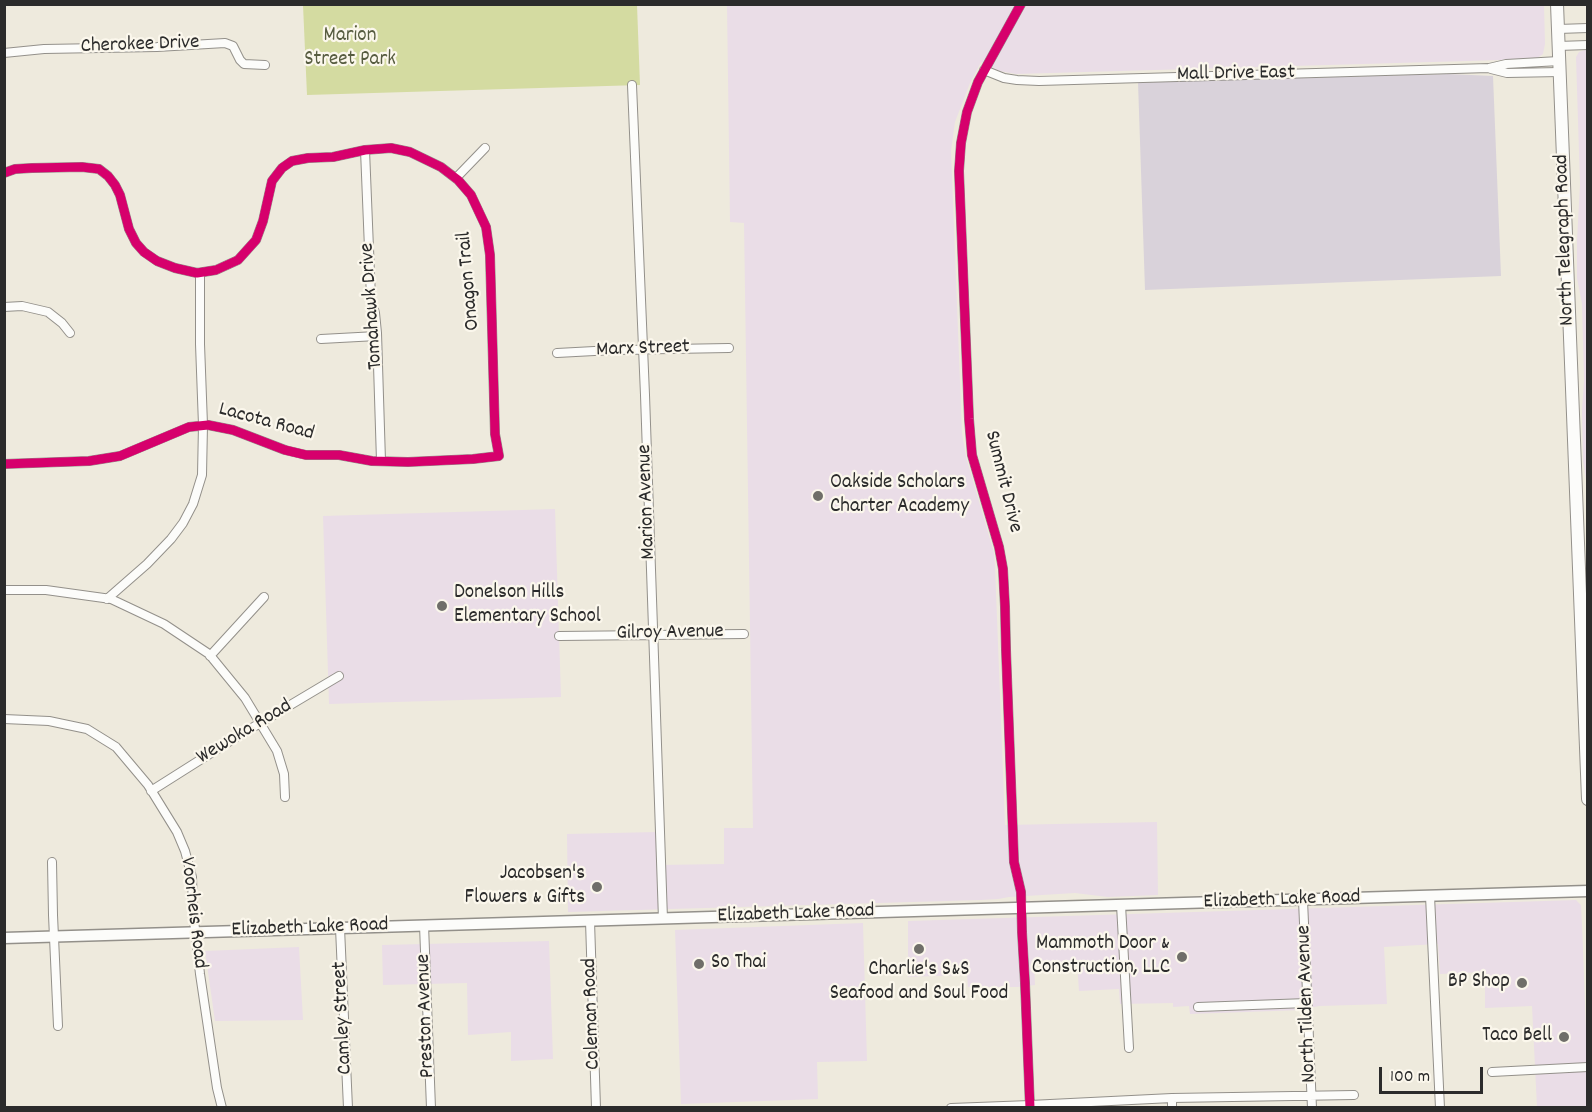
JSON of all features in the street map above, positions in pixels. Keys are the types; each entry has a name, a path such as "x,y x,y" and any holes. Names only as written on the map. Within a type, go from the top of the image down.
{"main road":[{"name":"North Telegraph Road","path":"1557,4 1587,799"},
{"name":"Elizabeth Lake Road","path":"4,938 1587,891"}],"street":[{"name":"Summit Drive","path":"1021,4 978,82 961,143 959,171 972,456 999,547 1003,569 1014,862 1022,892 1030,1106"},
{"path":"1558,29 1587,28"},
{"name":"Cherokee Drive","path":"4,54 44,49 227,43 233,46 244,64 265,65"},
{"path":"1558,46 1587,45"},
{"name":"Mall Drive East","path":"984,70 1004,78 1039,81 1490,68 1507,73 1559,66"},
{"name":"Marion Avenue","path":"632,86 663,919"},
{"name":"Onagon Trail","path":"4,173 32,168 99,169 116,185 129,229 144,252 157,261 175,268 200,273 216,270 238,260 256,240 263,222 272,181 282,168 292,161 391,148 410,152 441,167 456,178 471,195 486,227 490,255 495,434 499,456 441,461 381,461"},
{"path":"456,178 485,148"},
{"name":"Tomahawk Drive","path":"365,150 371,298 377,336 381,461"},
{"path":"107,599 171,540 193,504 202,475 200,273"},
{"path":"4,307 22,306 48,312 70,333"},
{"path":"321,339 377,336"},
{"name":"Marx Street","path":"556,353 729,348"},
{"name":"Lacota Road","path":"4,464 89,461 120,456 171,433 203,425 233,430 285,450 306,455 339,455 381,461"},
{"path":"4,590 46,590 107,599 164,624 182,635 210,656 245,698 261,723 277,751 284,774 285,797"},
{"path":"210,656 264,597"},
{"name":"Gilroy Avenue","path":"560,636 744,634"},
{"name":"Wewoka Road","path":"151,791 339,676"},
{"name":"Voorheis Road","path":"4,718 50,721 87,729 116,747 132,764 177,832 192,877 195,932 208,1030 222,1107"},
{"path":"52,862 58,1026"},
{"path":"1430,896 1440,1107"},
{"name":"North Tilden Avenue","path":"1303,900 1312,1107"},
{"path":"1121,905 1129,1048"},
{"name":"Coleman Road","path":"590,921 596,1107"},
{"name":"Preston Avenue","path":"424,926 431,1107"},
{"name":"Camley Street","path":"340,928 348,1107"},
{"path":"1198,1007 1307,1003"},
{"path":"1492,1072 1587,1067"},
{"path":"951,1107 1030,1106 1172,1098 1354,1095"},
{"path":"1172,1098 1172,1107"}],"shaded area":[{"path":"727,5 1544,5 1545,44 1543,54 1536,59 1016,74 999,71 981,62 970,83 955,122 951,151 962,433 966,457 994,553 1005,825 1157,822 1158,895 1108,897 1075,893 981,900 568,912 567,834 657,832 658,865 724,864 724,828 753,828 744,223 730,222"},
{"path":"1588,49 1587,486 1583,461 1582,304 1577,278 1580,184 1576,57 1579,52"},
{"path":"1449,74 1493,76 1501,276 1145,290 1138,82"},
{"name":"Donelson Hills Elementary School","path":"555,509 561,697 329,704 323,516"},
{"path":"1576,900 1581,905 1587,1107 1537,1107 1532,1006 1485,1008 1485,972 1440,974 1438,944 1384,947 1387,1004 1319,1006 1301,1010 1190,1014 1189,1006 1173,1007 1173,1003 1120,1004 1119,989 1079,991 1077,962 1034,962 1035,985 1017,987 968,987 967,975 908,977 908,921"},
{"path":"863,923 867,1061 817,1062 818,1099 681,1104 675,930"},
{"path":"549,941 553,1059 511,1061 511,1032 468,1035 467,983 383,985 382,945"},
{"path":"299,947 303,1020 215,1021 205,951"}],"green space":[{"name":"Marion Street Park","path":"303,5 637,5 640,85 307,95"}],"cycle path":[{"path":"1021,4 978,82 967,112 959,171 972,455 999,547 1003,569 1014,862 1021,892 1030,1108"},
{"path":"4,173 15,169 32,168 99,169 115,185 129,229 144,252 157,261 197,273 216,270 238,260 256,240 272,181 282,168 292,161 391,148 410,152 441,167 458,180 471,195 486,227 490,255 495,434 499,456 408,462 372,461 339,455 306,455 285,450 233,430 208,425 189,427 120,456 89,461 4,464"}],"place":[{"name":"Oakside Scholars Charter Academy","path":"818,496"},
{"name":"Donelson Hills Elementary School","path":"442,606"},
{"name":"Jacobsen's Flowers & Gifts","path":"597,887"},
{"name":"Charlie's S&S Seafood and Soul Food","path":"919,949"},
{"name":"Mammoth Door & Construction, LLC","path":"1182,957"},
{"name":"So Thai","path":"699,964"},
{"name":"BP Shop","path":"1522,983"},
{"name":"Taco Bell","path":"1564,1037"}]}
